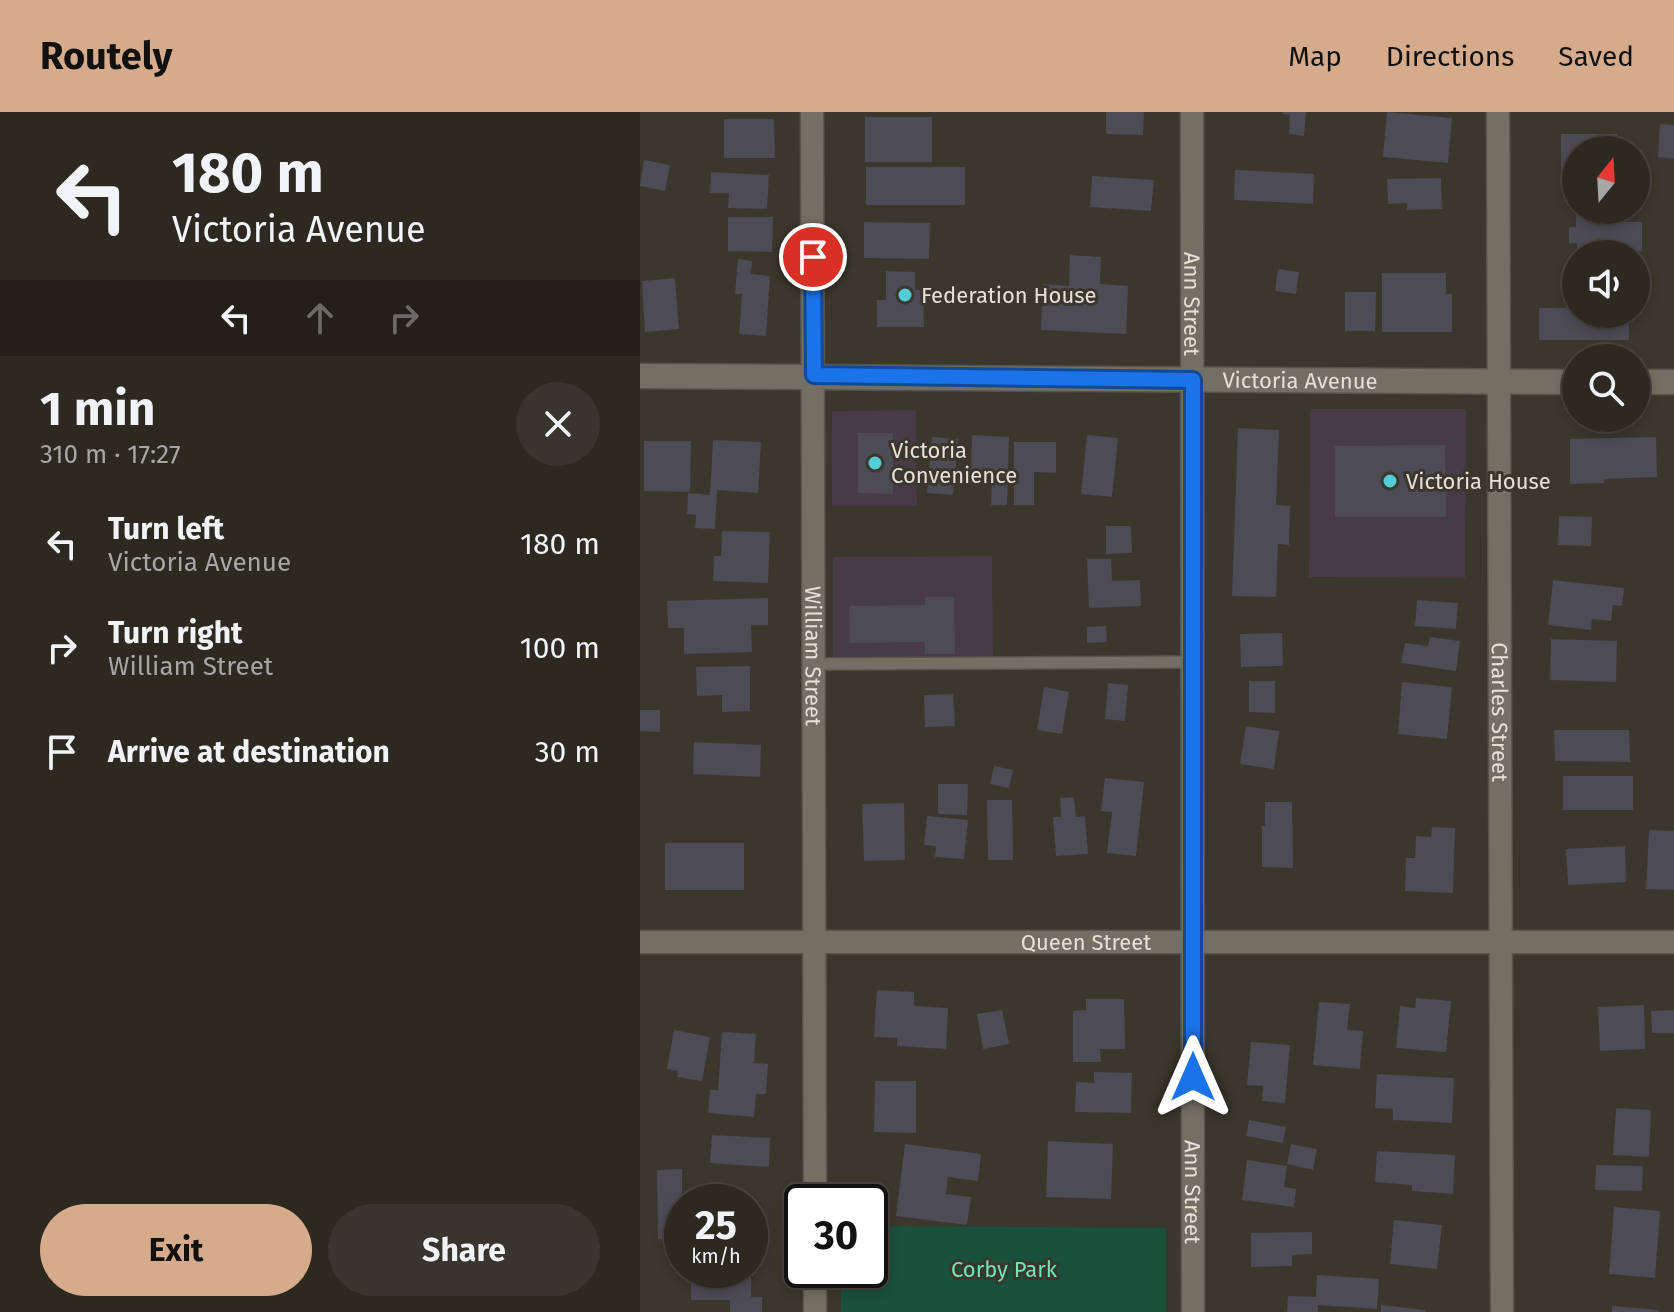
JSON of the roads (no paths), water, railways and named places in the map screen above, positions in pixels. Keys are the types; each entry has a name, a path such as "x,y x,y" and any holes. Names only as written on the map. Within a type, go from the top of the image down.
{"street":[{"name":"William Street","path":"812,112 815,1184"},
{"name":"Ann Street","path":"1192,112 1193,1312"},
{"name":"Charles Street","path":"1498,112 1502,1312"},
{"name":"Victoria Avenue","path":"640,376 1562,382"},
{"path":"1650,382 1674,382"},
{"name":"Queen Street","path":"640,942 1674,942"},
{"path":"815,1288 815,1312"}],"lane":[{"path":"814,664 1193,662"}],"place":[{"name":"Federation House","path":"905,295"},
{"name":"Victoria Convenience","path":"875,463"},
{"name":"Victoria House","path":"1390,481"}],"park label":[{"name":"Corby Park","path":"1004,1269"}]}
